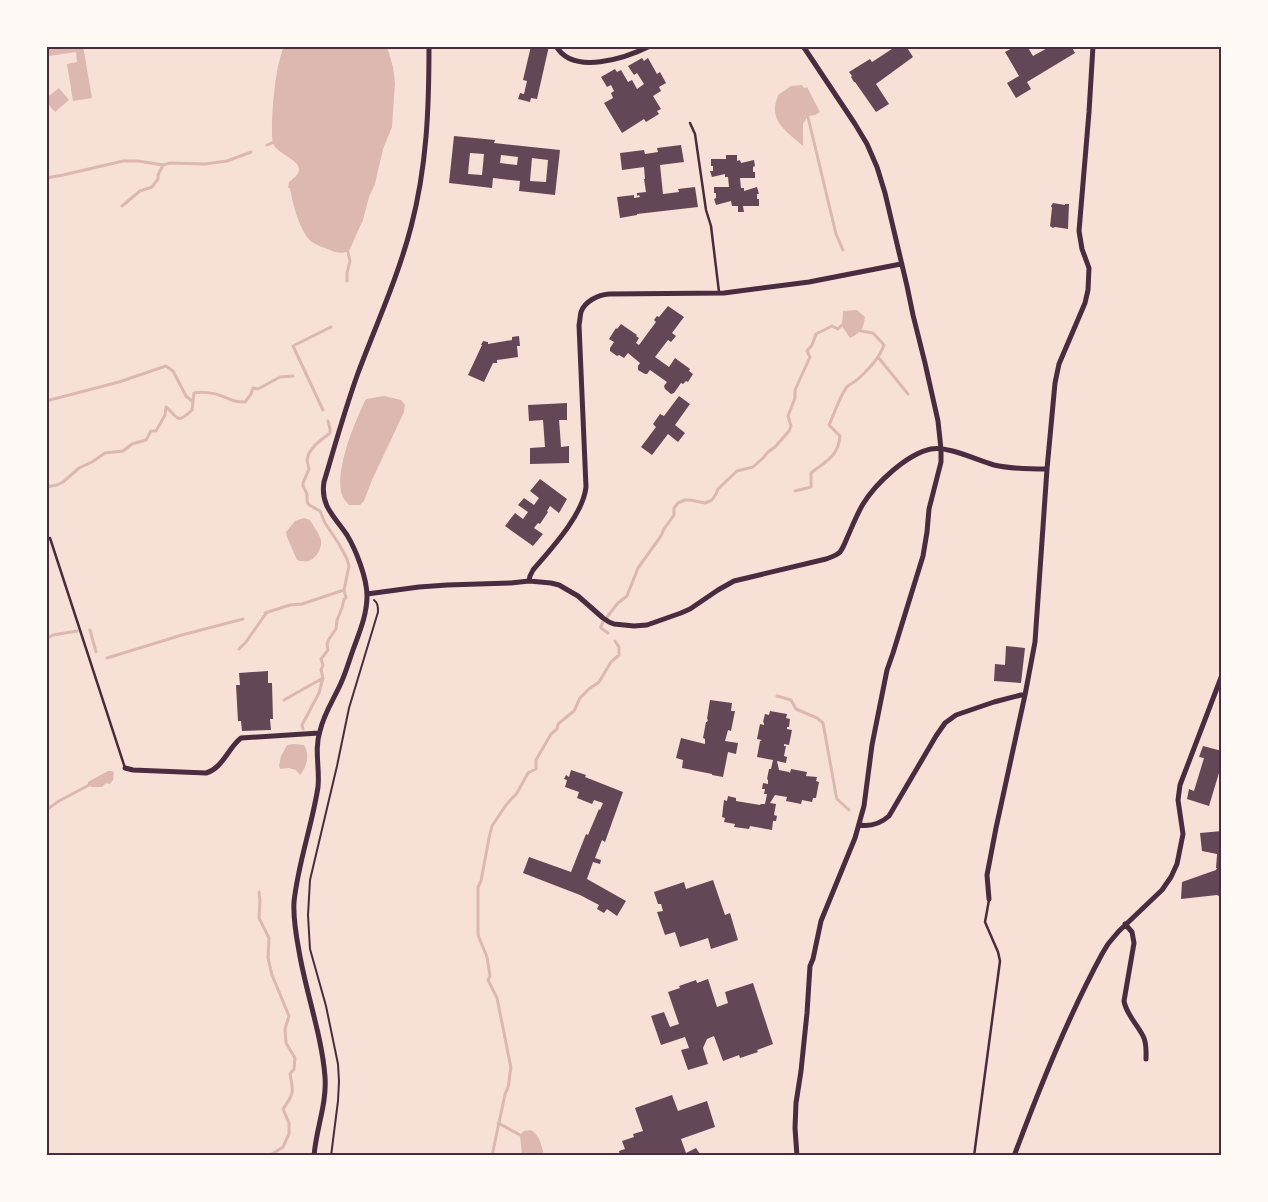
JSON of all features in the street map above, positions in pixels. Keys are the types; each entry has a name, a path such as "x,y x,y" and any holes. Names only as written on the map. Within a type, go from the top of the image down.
{"street":[{"path":"314,1156 324,1102 325,1077 322,1054 302,971 294,927 297,882 318,787 319,733 328,708 341,683 362,623 367,594 362,570 354,548 327,507 322,490 350,396 401,262 412,226 427,143 429,46"},
{"path":"556,46 564,56 584,62 608,60 637,52 650,46"},
{"path":"797,1156 796,1103 807,1013 810,966 824,913 860,825 872,745 887,670 923,556 930,509 941,462 938,421 885,193 877,167 867,144 850,116 803,46"},
{"path":"989,899 987,875 1035,642 1047,469 1057,371 1085,303 1088,290 1088,268 1079,231 1094,46"},
{"path":"529,581 534,570 577,513 585,496 579,325 583,308 589,302 609,294 719,293 809,282 901,264"},
{"path":"367,594 419,587 529,581 559,585 578,596 603,618 614,624 647,625 690,608 734,581 836,555 842,549 864,503 874,490 905,461 925,451 934,449 953,451 1003,466 1029,470 1047,469"},
{"path":"1014,1156 1062,1035 1092,972 1108,944 1125,924 1162,890 1177,864 1183,834 1178,800 1180,785 1222,675"},
{"path":"860,825 872,826 889,816 936,736 945,724 956,715 994,702 1025,695"},
{"path":"125,768 133,770 212,772 241,738 319,733"},
{"path":"1125,924 1132,932 1134,943 1124,1001 1125,1007 1143,1035 1146,1043 1146,1059"}],"lane":[{"path":"690,123 695,134 706,210 711,226 719,293"},
{"path":"50,538 125,768"},
{"path":"974,1156 1000,961 985,922 989,899"}],"path":[{"path":"331,1156 338,1101 338,1064 326,1006 310,949 308,915 310,880 349,708 378,607 376,602 367,594"}],"shaded area":[{"path":"48,46 83,46 92,98 73,101 67,64 77,62 76,52 49,56"},
{"path":"284,46 387,46 395,83 392,127 383,149 375,184 369,197 363,220 349,251 346,252 332,251 312,242 308,238 300,225 290,188 288,188 289,182 297,175 298,165 276,148 273,143 272,122 275,88 278,65"},
{"path":"802,85 805,88 807,87 820,112 808,116 803,124 803,146 781,126 775,109 778,95 791,86"},
{"path":"59,88 69,100 55,112 46,102 46,98"},
{"path":"857,310 865,317 863,325 859,332 850,338 842,326 843,311"},
{"path":"384,396 401,400 405,405 404,412 364,501 360,505 349,505 342,496 340,485 347,446 366,399"},
{"path":"304,518 310,520 321,541 321,547 312,560 309,561 297,560 286,532 295,521"},
{"path":"287,745 304,745 307,752 306,764 300,775 296,770 289,768 280,769 279,766 281,756"},
{"path":"108,771 114,773 110,784 106,783 102,787 88,785 88,782"},
{"path":"531,1130 539,1138 544,1156 522,1156 520,1135 524,1131"}],"building":[{"path":"531,46 549,46 537,99 531,98 530,102 518,99 520,93 524,94 527,81 523,80"},
{"path":"900,46 906,46 913,57 876,84 889,104 876,112 849,72 870,59 872,62 895,47 896,49"},
{"path":"1016,46 1027,46 1033,56 1051,46 1071,46 1075,53 1027,82 1031,89 1016,98 1007,83 1019,76 1005,52"},
{"path":"642,58 644,61 648,58 657,74 660,72 666,83 659,87 661,91 653,96 661,109 657,111 659,114 646,122 644,119 622,133 604,103 613,98 611,93 614,91 611,85 607,87 601,77 615,69 617,72 621,70 628,82 632,80 637,89 644,84 637,73 634,75 628,66"},
{"path":"454,136 495,140 494,143 560,150 555,195 519,191 520,181 493,178 492,188 449,183","holes":["470,153 484,154 482,175 468,174","501,155 518,157 517,165 500,163","532,158 548,160 546,182 530,181"]},
{"path":"681,145 684,162 660,165 663,194 679,192 678,189 695,187 698,207 637,214 620,218 617,197 634,195 634,198 640,197 639,195 637,196 637,193 646,192 644,167 622,170 620,153 644,150 645,154 658,152 657,148"},
{"path":"726,155 737,155 737,161 740,160 741,163 754,160 753,172 755,172 755,178 740,178 741,188 744,188 744,191 757,187 759,206 743,206 744,212 738,212 738,206 732,206 731,201 716,205 714,187 729,187 728,177 725,177 725,174 712,177 710,171 713,171 711,159 726,159"},
{"path":"1053,203 1069,204 1068,229 1050,226 1051,206"},
{"path":"668,306 684,317 672,333 676,336 671,342 668,340 655,357 669,367 675,358 690,369 689,371 693,374 688,382 681,383 674,393 671,394 664,386 667,382 650,370 645,374 638,370 640,363 628,353 624,358 610,351 614,342 609,339 621,324 637,335 639,338 636,343 639,345 656,322 654,320"},
{"path":"519,336 520,346 517,346 518,357 497,360 497,363 493,363 484,382 468,375 483,341 488,342 488,344 512,340 512,337"},
{"path":"679,396 690,404 675,425 685,433 678,442 668,434 652,455 641,447 656,427 653,424 660,414 664,416"},
{"path":"567,403 567,420 559,420 561,447 569,446 569,463 530,464 530,448 545,447 543,420 529,421 528,405"},
{"path":"540,479 567,499 559,513 550,506 540,524 538,523 534,528 543,534 533,546 505,526 515,513 523,519 528,512 518,505 524,498 534,505 539,498 530,491"},
{"path":"1006,646 1025,648 1021,683 994,681 995,664 1005,665"},
{"path":"268,671 268,683 272,683 273,719 270,719 271,730 242,731 241,721 238,721 236,685 240,685 239,673"},
{"path":"710,700 732,703 731,711 735,711 731,731 728,730 725,741 738,743 736,754 728,752 723,777 682,768 683,760 676,758 681,738 705,744 705,739 703,738 708,720"},
{"path":"770,711 787,714 786,718 790,719 787,729 792,730 789,745 784,744 786,746 784,756 787,757 786,763 777,761 779,770 790,773 791,769 807,772 806,776 817,777 816,781 819,782 816,798 813,798 812,802 802,800 801,804 786,801 787,797 775,795 770,803 776,804 774,815 777,816 776,821 773,821 772,830 750,826 749,829 734,827 735,824 724,822 725,818 722,817 724,800 727,801 728,796 736,798 736,801 760,805 765,804 767,794 764,794 765,789 762,789 763,783 768,784 769,769 771,769 773,760 757,757 760,741 762,740 757,739 760,724 764,725 765,714 769,715"},
{"path":"1203,746 1222,751 1222,763 1209,806 1187,799 1189,789 1194,791 1204,758 1199,757"},
{"path":"571,770 623,792 605,842 602,840 595,858 601,860 600,864 593,862 587,879 626,901 617,916 607,909 604,913 597,909 599,905 580,895 523,873 529,857 571,872 586,834 588,835 600,810 603,803 594,800 592,804 577,798 579,792 565,787 567,780 564,779 566,775 569,777"},
{"path":"1222,831 1222,898 1217,895 1181,899 1182,882 1217,868 1217,854 1202,851 1200,833"},
{"path":"713,880 725,915 730,913 738,940 711,949 708,938 680,947 675,932 665,935 657,912 663,911 661,904 658,904 654,892 684,882 686,889"},
{"path":"708,979 717,1007 728,1003 725,992 753,983 773,1044 757,1050 758,1052 740,1058 739,1055 723,1061 714,1036 707,1039 703,1048 708,1064 688,1070 681,1050 689,1048 685,1037 661,1045 651,1016 664,1012 670,1027 679,1024 668,992 696,980 697,983"},
{"path":"672,1095 678,1111 707,1101 715,1127 681,1139 686,1153 696,1148 700,1154 698,1156 620,1156 619,1151 625,1149 622,1141 634,1137 633,1134 643,1131 635,1108"}],"waterway":[{"path":"807,113 836,234 843,250"},
{"path":"267,145 276,141"},
{"path":"46,178 123,161 163,165 170,163 205,164 227,161 251,152"},
{"path":"122,206 140,191 152,187 158,179 163,165"},
{"path":"347,248 350,261 347,281"},
{"path":"607,617 618,603 627,596 638,568 674,515 674,508 678,503 685,500 705,503 712,500 718,489 737,471 753,467 789,431 791,426 788,416 795,398 795,390 810,357 807,351 812,345 816,334 832,326 838,329 845,322"},
{"path":"323,410 293,346 331,327"},
{"path":"795,491 811,487 811,473 834,454 840,436 829,425 840,398 845,389 866,372 880,354 884,345 873,333 861,331 859,328"},
{"path":"878,357 908,394"},
{"path":"46,401 119,382 166,366 173,371 186,396 193,402"},
{"path":"46,487 63,482 79,468 105,453 123,451 132,444 146,440 151,431 156,431 165,415 166,407 180,419 192,410 194,393 212,393 245,402 253,388 258,389 280,377 293,376"},
{"path":"303,729 302,725 319,693 323,678 321,659 328,650 327,644 336,629 337,620 346,598 344,590 349,566 320,511 308,504 307,494 303,486 309,469 307,460 309,453 316,444 330,433 328,421"},
{"path":"265,613 290,605 302,604 344,590"},
{"path":"239,649 267,612"},
{"path":"107,658 243,619"},
{"path":"603,622 601,628 608,633"},
{"path":"90,630 96,652"},
{"path":"46,639 53,635 77,631"},
{"path":"492,1156 505,1094 509,1085 511,1068 497,998 488,980 490,976 487,957 478,935 478,887 481,881 489,838 492,826 506,805 517,793 528,773 536,769 536,760 551,734 557,729 558,724 574,711 580,698 599,682 611,662 619,655 619,647 615,641"},
{"path":"284,700 323,678"},
{"path":"777,696 791,700 796,709 817,718 823,723 837,799 849,810"},
{"path":"46,810 91,784"},
{"path":"259,892 259,918 269,938 268,958 272,975 289,1016 285,1029 286,1043 295,1058 294,1069 290,1074 292,1093 283,1109 289,1123 289,1134 283,1147 269,1156"},
{"path":"498,1123 520,1135"}]}
